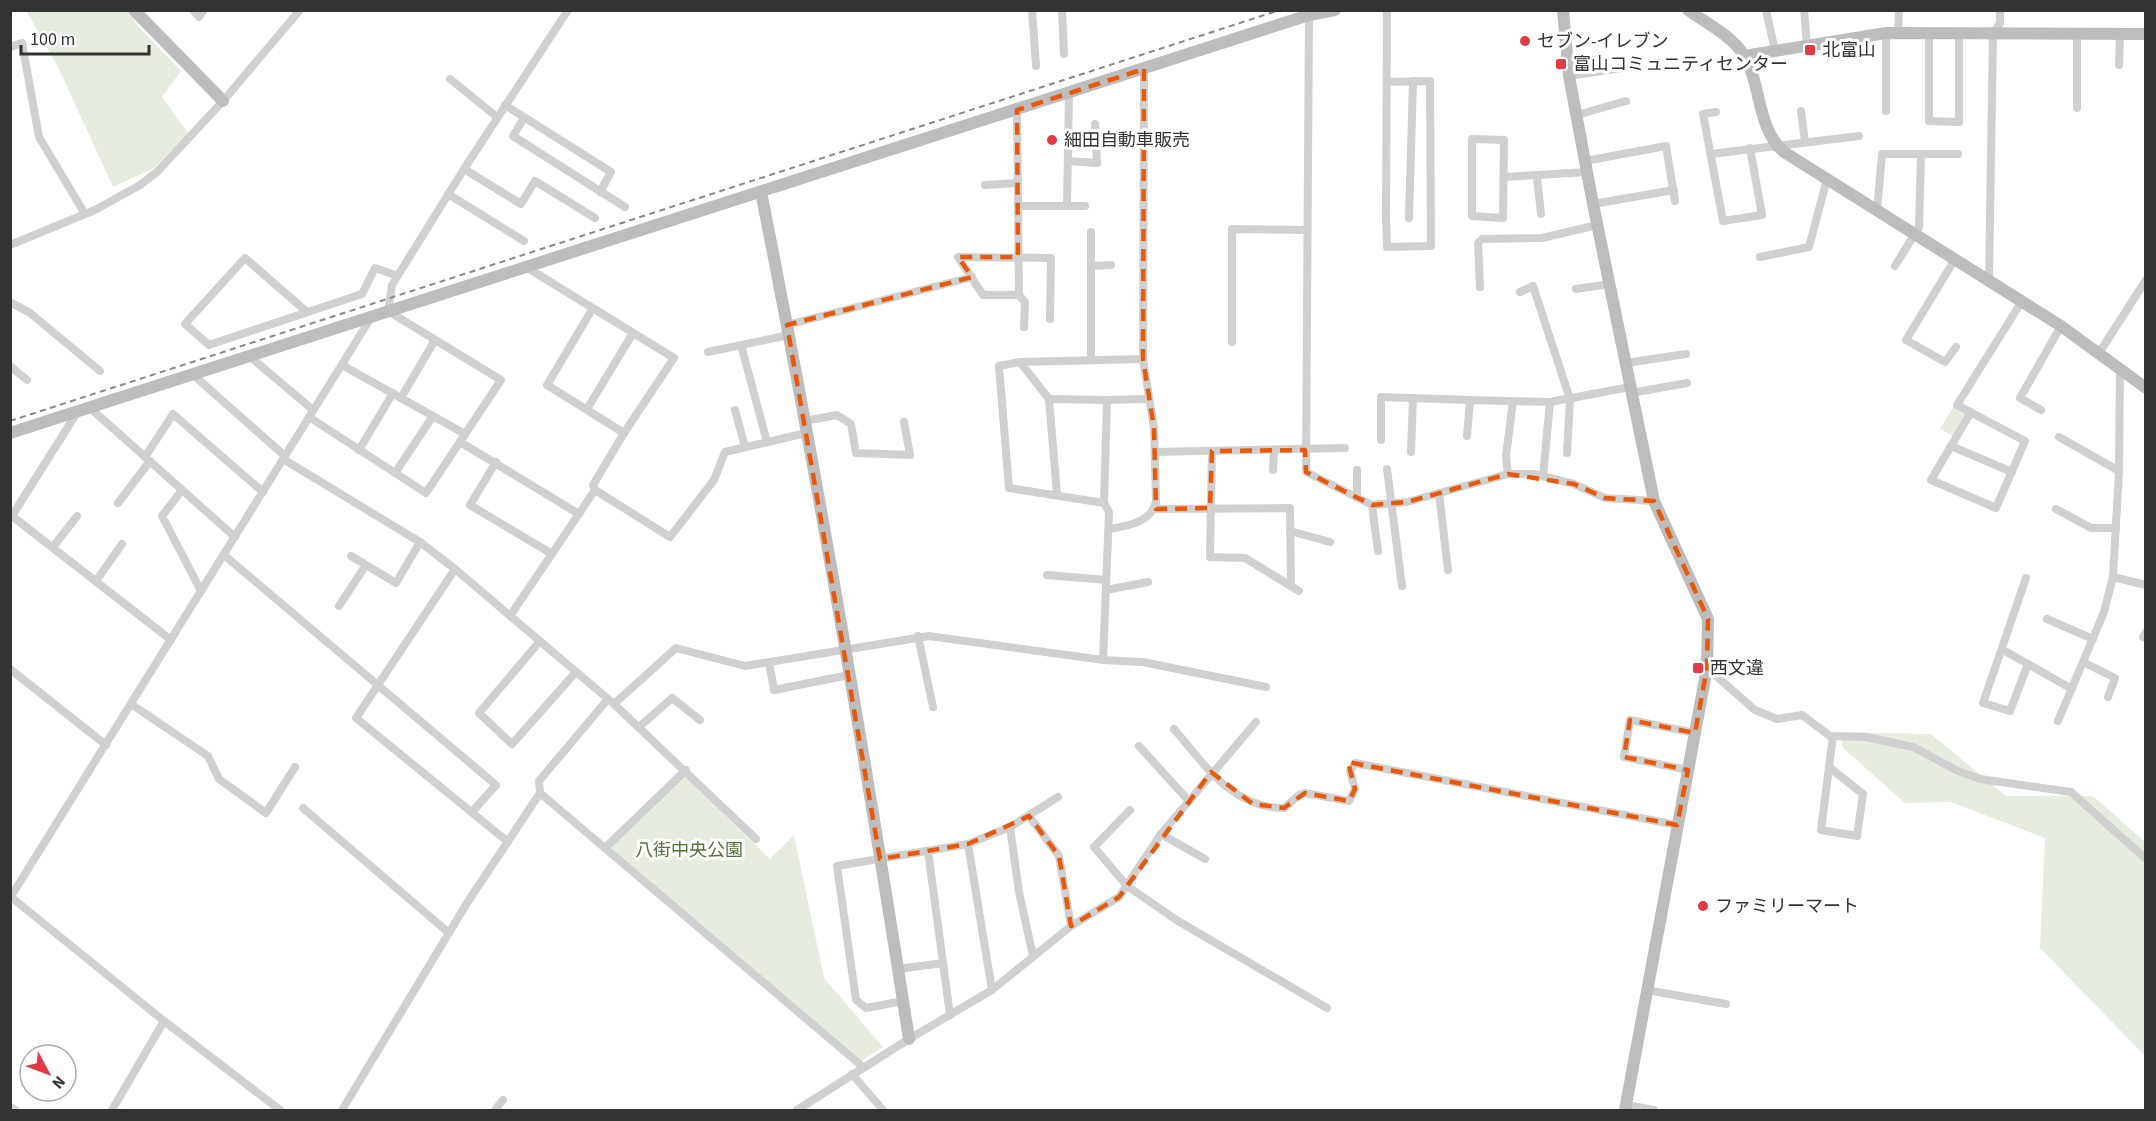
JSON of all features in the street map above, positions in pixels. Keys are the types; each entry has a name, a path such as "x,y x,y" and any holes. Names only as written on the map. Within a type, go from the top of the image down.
{"street":[{"path":"134,10 223,101"},
{"path":"193,10 199,17 204,10"},
{"path":"10,244 85,214 140,185 157,172 223,101 300,10"},
{"path":"388,311 392,285 497,117 568,10"},
{"path":"1032,10 1036,66"},
{"path":"1062,10 1064,54"},
{"path":"10,433 191,373 1069,94 1309,13 1335,10"},
{"path":"1387,82 1430,81 1431,246 1387,247 1387,82 1388,10"},
{"path":"1563,10 1569,76 1576,115 1654,501 1708,619 1707,668 1625,1108 1654,1110"},
{"path":"1688,10 1735,44 1744,56 1776,145 1827,180 2022,300 2099,352 2145,388"},
{"path":"1766,10 1775,51"},
{"path":"1804,10 1807,45"},
{"path":"1886,111 1892,33 1899,10"},
{"path":"1989,280 1993,34 2000,23 2000,10"},
{"path":"1309,13 1306,472 1372,505 1439,493 1508,474 1543,476 1575,484 1605,498 1654,501"},
{"path":"1744,56 1892,33 2145,34"},
{"path":"1929,33 1929,121 1959,122 1959,34"},
{"path":"2077,108 2078,33"},
{"path":"2120,34 2120,65"},
{"path":"10,47 22,43 39,137 85,214"},
{"path":"1569,76 1627,67"},
{"path":"1144,69 1143,359 1147,399 1154,428 1154,509"},
{"path":"450,80 497,117"},
{"path":"1409,218 1413,81"},
{"path":"1067,206 1069,94"},
{"path":"1576,115 1626,101"},
{"path":"505,105 611,172 600,192"},
{"path":"1017,110 1018,295 1025,303 1024,327"},
{"path":"1801,111 1805,142"},
{"path":"1716,112 1703,114 1723,221 1762,215 1750,148"},
{"path":"524,118 513,136 625,207"},
{"path":"1068,161 1097,162 1095,124"},
{"path":"1711,154 1859,136"},
{"path":"1472,139 1504,140 1504,177 1503,218 1472,216 1472,139"},
{"path":"1504,177 1537,177 1666,146 1676,201"},
{"path":"1877,210 1882,154 1958,154"},
{"path":"1894,266 1919,227 1921,155"},
{"path":"464,169 521,204 535,181 596,218"},
{"path":"1537,177 1541,214"},
{"path":"1760,257 1809,247 1827,180"},
{"path":"985,185 1018,183"},
{"path":"1593,204 1674,190"},
{"path":"761,192 788,330 849,675 909,1039"},
{"path":"448,194 525,241"},
{"path":"1018,206 1085,207"},
{"path":"1480,286 1478,243 1482,239 1542,238 1597,225"},
{"path":"1232,342 1232,229 1307,230"},
{"path":"1091,232 1091,360"},
{"path":"1018,295 983,295 958,257 1051,258 1050,319"},
{"path":"307,312 245,258 185,324 209,345 362,294 375,268 398,276"},
{"path":"1955,259 1906,340 1945,362 1956,347"},
{"path":"1091,266 1111,265"},
{"path":"526,267 674,358 624,432 593,485 596,490 669,537 714,480 725,452 767,442 837,415 851,424 856,453 910,455 904,422"},
{"path":"708,352 741,345 972,277"},
{"path":"2099,352 2145,280"},
{"path":"1576,290 1610,284"},
{"path":"1520,292 1533,286 1570,399 1567,453"},
{"path":"1971,412 1931,480 1996,508 2025,441 1958,405 2022,300"},
{"path":"10,302 30,313 100,371"},
{"path":"593,308 548,385 624,432"},
{"path":"248,356 311,414 359,450 426,493 501,380 388,311"},
{"path":"280,1110 164,1021 11,898 372,316"},
{"path":"2041,410 2020,398 2061,326"},
{"path":"587,410 633,333"},
{"path":"401,398 435,340"},
{"path":"741,345 767,442"},
{"path":"1626,363 1686,354"},
{"path":"1104,503 1009,488 999,366 1020,362 1143,359"},
{"path":"1020,362 1049,399 1057,494"},
{"path":"342,365 465,434"},
{"path":"10,366 27,380"},
{"path":"2058,721 2104,612 2113,577 2119,471 2120,368"},
{"path":"191,373 284,458 420,542 455,569 639,727 756,839"},
{"path":"1381,440 1382,397 1550,402 1687,383"},
{"path":"359,450 393,393"},
{"path":"1411,452 1413,398"},
{"path":"1049,399 1147,399"},
{"path":"1103,660 1109,529 1109,512 1104,503 1107,400"},
{"path":"1467,436 1470,400"},
{"path":"1508,474 1506,456 1513,401"},
{"path":"1543,476 1550,402"},
{"path":"83,409 148,459 235,537"},
{"path":"83,409 11,517 171,639"},
{"path":"735,410 745,447"},
{"path":"118,503 148,459 173,414 263,492"},
{"path":"395,473 433,416"},
{"path":"2059,437 2119,471"},
{"path":"460,442 579,514"},
{"path":"1951,446 2012,472"},
{"path":"1155,452 1345,448"},
{"path":"1273,470 1274,450"},
{"path":"1109,529 1134,524 1154,509 1210,508 1290,508 1295,589 1245,558 1210,557 1210,508 1212,451"},
{"path":"496,462 470,505 552,554"},
{"path":"1387,469 1402,585"},
{"path":"1357,470 1358,498"},
{"path":"182,490 162,516 201,591"},
{"path":"510,616 596,490"},
{"path":"1439,493 1448,570"},
{"path":"1372,505 1378,551"},
{"path":"2056,509 2091,528 2116,528"},
{"path":"52,548 77,516"},
{"path":"1290,531 1330,542"},
{"path":"351,556 396,583 420,542"},
{"path":"96,581 122,544"},
{"path":"224,555 378,682 496,785 472,812"},
{"path":"339,606 366,564"},
{"path":"455,569 356,718 508,842"},
{"path":"1047,575 1106,580"},
{"path":"2113,577 2145,585"},
{"path":"2026,578 1983,703 2010,711 2028,664"},
{"path":"1106,590 1148,582"},
{"path":"2047,619 2093,639"},
{"path":"918,636 933,708"},
{"path":"342,1110 449,933 540,794 539,781 611,702 675,648 745,666 918,636 1103,660 1143,662 1266,687"},
{"path":"540,641 479,713 512,744 576,672"},
{"path":"2003,650 2072,689"},
{"path":"769,662 774,690 849,675"},
{"path":"2083,662 2115,678 2108,697"},
{"path":"1707,668 1755,710 1777,719 1802,715 1833,736 1866,737 1913,747 1958,771 1980,779 2071,792 2145,859"},
{"path":"10,669 106,745"},
{"path":"639,727 672,698 700,720"},
{"path":"131,704 208,756 219,779 266,813 295,767"},
{"path":"1688,770 1624,757 1630,720 1695,733"},
{"path":"796,1110 992,990 1071,926 1109,905 1127,886 1161,834 1188,800 1256,722"},
{"path":"1174,729 1211,772 1237,795 1253,804 1278,808 1289,806 1294,799 1305,793 1349,801 1355,789 1350,771 1355,763 1677,825"},
{"path":"1829,767 1863,794 1857,836 1821,830 1829,767 1833,736"},
{"path":"1139,746 1188,800"},
{"path":"605,848 686,770"},
{"path":"540,794 863,1067"},
{"path":"903,1001 866,1008 856,1000 837,866 968,844 1010,827 1058,797"},
{"path":"303,808 449,933"},
{"path":"1130,810 1094,847 1127,886 1178,921 1326,1008"},
{"path":"1029,816 1059,855 1071,926"},
{"path":"1010,827 1019,892 1033,956"},
{"path":"1161,834 1205,859"},
{"path":"968,844 992,990"},
{"path":"928,851 950,1015"},
{"path":"898,969 943,963"},
{"path":"1646,990 1726,1004"},
{"path":"112,1110 164,1021"},
{"path":"852,1074 883,1110"},
{"path":"495,1110 503,1100"},
{"path":"10,1107 15,1110"}],"highlighted area":[{"path":"1144,69 1143,359 1154,428 1156,509 1210,508 1212,451 1305,450 1306,472 1372,505 1407,502 1508,474 1574,484 1605,498 1654,501 1708,619 1707,668 1695,733 1630,720 1624,757 1688,770 1677,825 1348,762 1355,789 1349,801 1305,793 1284,808 1253,804 1211,772 1119,897 1071,926 1059,856 1029,816 968,844 880,859 787,325 972,277 958,257 1018,257 1017,110"}],"green space":[{"path":"26,10 130,11 136,24 181,71 162,97 188,133 154,168 113,187 58,67"},
{"path":"1954,406 1967,413 1953,436 1940,429"},
{"path":"1840,732 1931,734 2006,796 2093,796 2144,841 2145,1056 2040,948 2045,838 1951,802 1905,803 1843,748"},
{"name":"八街中央公園","path":"684,776 770,859 794,835 824,978 883,1047 861,1061 609,848"}],"railway":[{"path":"10,421 1280,10"}],"place":[{"name":"セブン-イレブン","path":"1525,41"},
{"name":"北富山","path":"1810,50"},
{"name":"富山コミュニティセンター","path":"1561,64"},
{"name":"細田自動車販売","path":"1052,140"},
{"name":"西文違","path":"1698,668"},
{"name":"ファミリーマート","path":"1703,906"}]}
